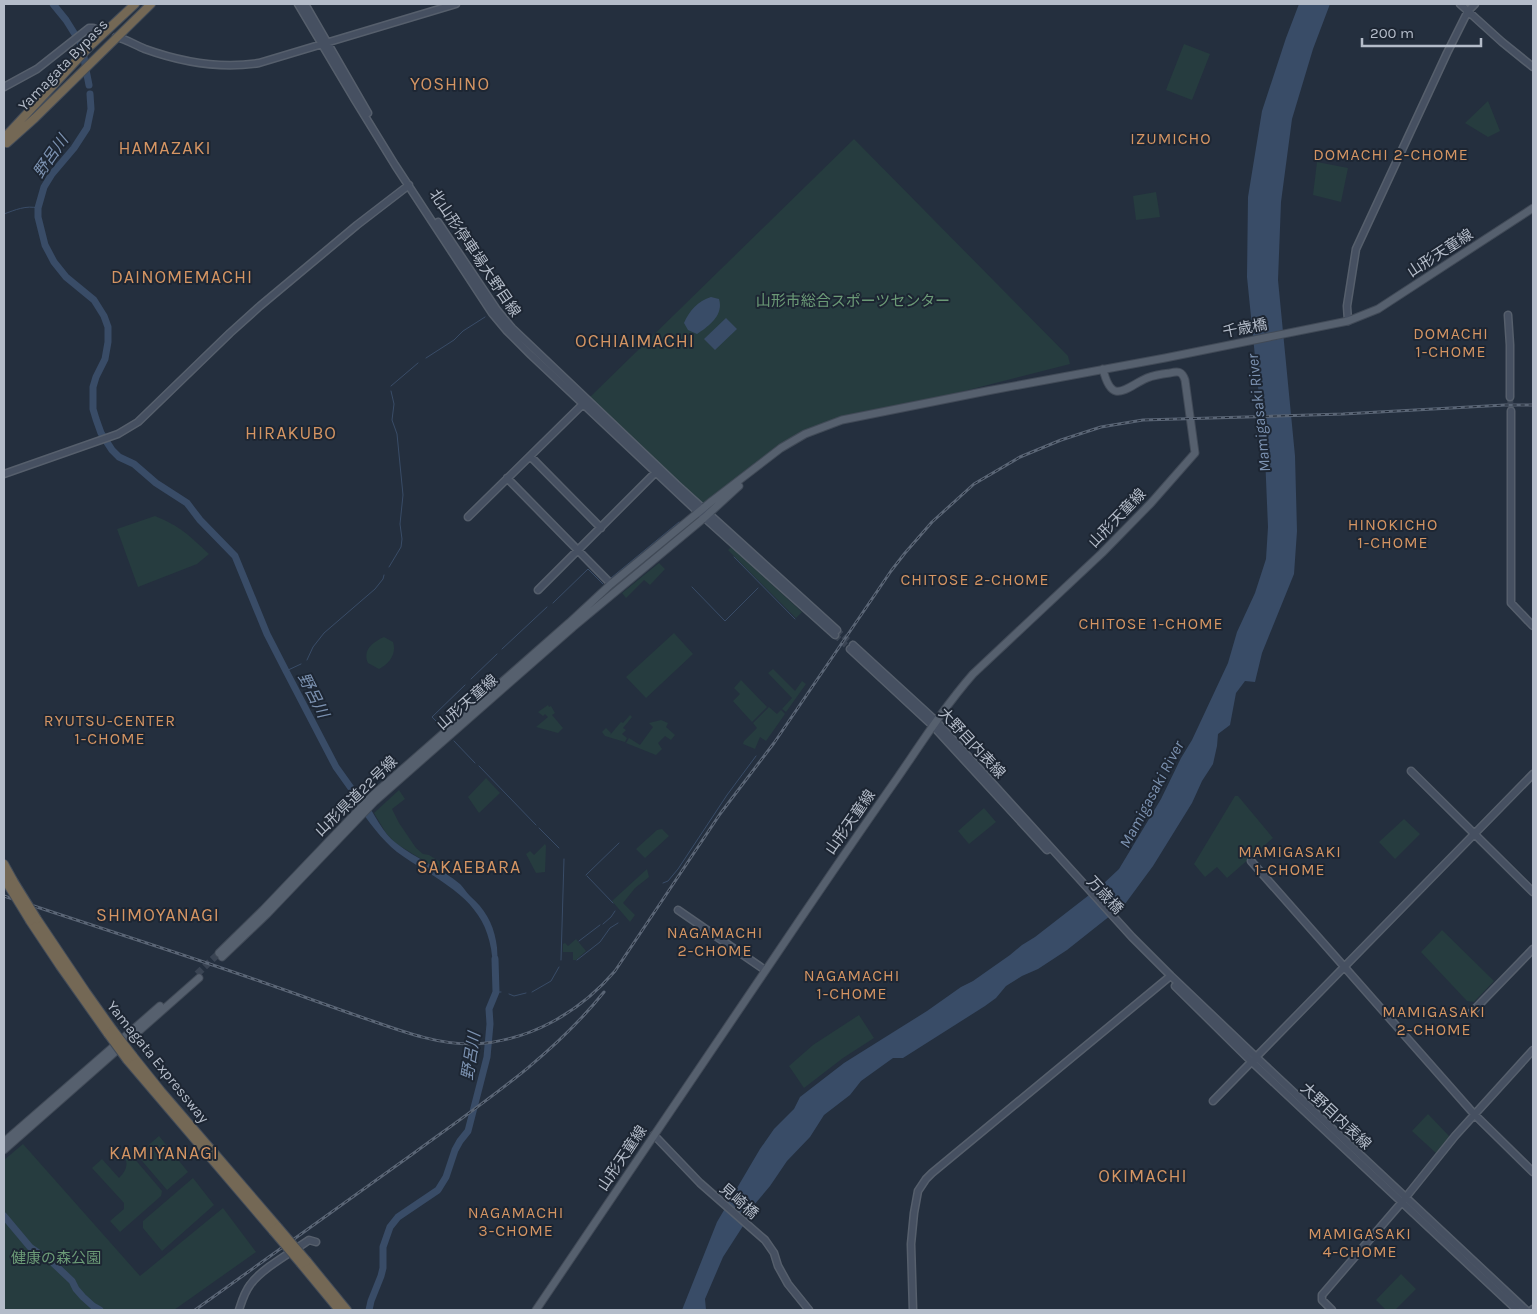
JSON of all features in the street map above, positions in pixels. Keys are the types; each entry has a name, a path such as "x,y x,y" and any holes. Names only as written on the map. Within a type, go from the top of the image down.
{"highway":[{"path":"5,142 24,110 66,64 129,4"},
{"name":"Yamagata Bypass","path":"5,142 89,47 135,4"},
{"name":"Yamagata Bypass","path":"46,96 144,4"},
{"path":"5,142 35,118 151,4"},
{"name":"Yamagata Expressway","path":"4,864 11,884"},
{"name":"Yamagata Expressway","path":"4,877 11,884 34,920 65,974 170,1111 276,1229 344,1309"}],"main road":[{"name":"山形天童線","path":"1329,325 1348,321 1378,309 1533,208"},
{"name":"千歳橋","path":"1165,358 1329,325"},
{"name":"山形天童線","path":"388,790 703,513 789,442 842,420 1165,358"},
{"name":"山形天童線","path":"536,1310 765,970 934,724 973,674 1102,553 1196,453 1185,380 1181,372 1171,372 1147,378 1126,390 1118,391 1109,386 1101,370"},
{"name":"山形天童線","path":"519,666 611,584 703,513"},
{"name":"山形県道22号線","path":"221,955 373,799 519,666"},
{"name":"山形県道22号線","path":"373,799 388,790"},
{"path":"4,1142 198,976 4,1150"}],"street":[{"path":"298,4 325,44"},
{"path":"304,4 325,44"},
{"path":"116,37 179,59 208,65 242,66 325,44 456,4"},
{"path":"1460,4 1533,67"},
{"path":"1348,321 1348,297 1356,249 1364,228 1390,177 1447,53 1468,11 1475,4"},
{"path":"4,86 37,69 89,28 100,31"},
{"name":"北山形停車場大野目線","path":"325,44 355,100 492,313 531,355 655,473 703,513"},
{"name":"北山形停車場大野目線","path":"325,44 384,140 497,310 512,328 703,513"},
{"path":"4,474 118,434 138,422 260,306 409,185"},
{"path":"1508,315 1510,397"},
{"path":"468,517 584,404"},
{"path":"1511,411 1511,603 1533,626"},
{"path":"530,456 601,528"},
{"path":"538,590 655,473"},
{"path":"507,478 611,584"},
{"path":"703,513 836,632"},
{"name":"大野目内表線","path":"852,647 934,724 1064,866"},
{"path":"1411,771 1476,833 1533,892"},
{"path":"1213,1101 1533,774"},
{"path":"1251,861 1474,1114 1533,1172"},
{"name":"万歳橋","path":"1064,866 1131,939"},
{"path":"678,910 765,970"},
{"name":"大野目内表線","path":"1131,939 1168,978 1517,1310"},
{"name":"大野目内表線","path":"1131,939 1254,1060"},
{"path":"1470,1014 1533,949"},
{"path":"913,1310 912,1228 916,1199 921,1184 1168,978"},
{"path":"1332,1310 1322,1300 1322,1295 1474,1114 1533,1050"},
{"name":"見崎橋","path":"654,1135 700,1183 769,1244 788,1284 809,1310"},
{"name":"大野目内表線","path":"1403,1200 1526,1310"},
{"path":"239,1310 250,1284 260,1275 309,1240 316,1242"}],"green space":[{"path":"1184,44 1210,54 1192,100 1166,90"},
{"path":"1488,101 1500,131 1488,137 1465,123"},
{"name":"山形市総合スポーツセンター","path":"854,139 1068,356 1070,364 890,410 842,420 805,434 703,509 587,400"},
{"path":"1317,162 1348,168 1341,202 1313,195"},
{"path":"1156,192 1160,217 1136,220 1133,196"},
{"path":"155,516 184,532 209,554 197,564 138,587 117,529"},
{"path":"731,547 802,612 796,618 728,550"},
{"path":"659,563 665,569 650,585 644,580 626,598 622,593"},
{"path":"674,633 693,654 646,698 626,677"},
{"path":"384,637 393,642 394,651 389,661 379,669 368,663 366,654 376,641"},
{"path":"773,669 795,691 802,681 806,684 786,712 782,709 792,698 768,673"},
{"path":"741,680 767,707 752,722 733,701 740,694 734,688"},
{"path":"548,705 549,707 551,706 555,713 552,715 563,728 558,733 536,727 548,717 538,712"},
{"path":"769,707 777,714 781,710 785,714 766,741 760,737 755,749 743,744 757,728 753,723"},
{"path":"630,715 632,717 623,728 626,730 622,734 627,738 625,742 605,736 602,732 606,728 611,733 610,735"},
{"path":"661,720 668,723 666,727 675,735 671,740 665,736 658,743 662,749 656,755 626,743 629,738 640,745 653,727 649,723"},
{"path":"486,778 500,793 479,813 468,797"},
{"path":"399,790 405,799 392,809 399,823 416,848 447,867 444,873 395,843 386,833 374,813"},
{"path":"1235,796 1238,796 1273,838 1227,878 1217,867 1205,877 1194,864"},
{"path":"984,808 996,822 969,844 958,831"},
{"path":"1404,819 1420,834 1395,859 1379,842"},
{"path":"662,829 669,836 645,858 636,849 657,830"},
{"path":"545,844 545,872 536,873 526,854 530,851 534,855"},
{"path":"647,869 649,877 635,888 623,903 635,915 630,922 612,901"},
{"path":"1442,930 1494,981 1474,1002 1467,1001 1421,952"},
{"path":"576,939 586,951 576,960 573,960 573,952 563,952 563,944 565,943 568,946"},
{"path":"859,1015 874,1038 843,1058 804,1088 789,1066 813,1045"},
{"path":"1428,1114 1449,1136 1449,1139 1437,1154 1412,1131"},
{"path":"159,1136 188,1172 167,1190 137,1155"},
{"name":"健康の森公園","path":"23,1144 140,1276 223,1208 256,1252 174,1310 4,1310 4,1160"},
{"path":"127,1150 162,1191 161,1196 120,1232 110,1221 124,1209 124,1203 92,1168 102,1159 119,1178 126,1166 123,1154"},
{"path":"193,1178 214,1205 162,1251 143,1228 143,1221"},
{"path":"1401,1274 1416,1289 1395,1310 1386,1310 1376,1300"}],"water":[{"path":"1299,4 1330,4 1313,49 1292,119 1281,202 1278,280 1295,456 1297,531 1294,574 1262,653 1255,682 1245,681 1236,693 1230,725 1218,734 1213,764 1202,781 1192,803 1153,866 1125,904 1067,950 1038,969 1006,986 996,998 985,1006 903,1058 893,1058 861,1081 850,1095 824,1115 810,1137 787,1161 754,1205 723,1257 705,1299 706,1310 682,1310 717,1222 760,1149 774,1129 794,1109 800,1097 844,1063 973,981 1035,937 1102,885 1119,869 1161,799 1192,740 1228,663 1237,632 1255,593 1266,559 1268,527 1265,456 1247,277 1248,197 1262,111"},
{"path":"711,297 719,299 720,305 714,320 697,334 688,330 684,323 689,314 694,307"},
{"path":"726,318 737,329 715,350 704,339"},
{"path":"365,800 391,839 404,849 453,878 480,906 495,934 498,968 493,967 487,934 482,921 474,910 465,899 441,880 400,855 386,842 357,805"}],"waterway":[{"name":"野呂川","path":"53,4 81,44"},
{"name":"野呂川","path":"84,56 85,65"},
{"name":"野呂川","path":"86,70 89,85"},
{"name":"野呂川","path":"90,94 91,109 87,128 44,187 38,208 38,217 45,245 54,262 66,277 94,300 104,316 108,327 105,359 93,387 93,409 101,433 119,457 134,464 156,483 187,503 200,520 235,556 267,634 286,671 336,767 366,809"},
{"path":"4,214 25,208 38,208"},
{"path":"426,358 485,317"},
{"path":"391,386 418,363"},
{"path":"389,567 401,547 400,524 403,495 397,434 392,420 394,404 391,391"},
{"path":"611,578 679,522"},
{"path":"734,557 795,619"},
{"path":"553,603 588,569 603,584"},
{"path":"307,660 313,647 324,633 375,589 384,575"},
{"path":"692,587 725,621 758,588"},
{"path":"502,649 547,607"},
{"path":"471,679 497,654"},
{"path":"286,671 301,664"},
{"path":"443,728 432,717 465,685"},
{"path":"454,741 475,763"},
{"path":"663,883 668,881 678,869 727,795 756,756"},
{"path":"479,766 536,825"},
{"path":"539,828 559,848"},
{"path":"586,875 619,843"},
{"path":"561,960 564,859"},
{"path":"587,876 613,903"},
{"path":"603,924 615,911"},
{"path":"577,960 600,942 610,928 618,923"},
{"path":"579,941 600,925"},
{"name":"野呂川","path":"369,1310 381,1276 383,1247 390,1227 398,1217 438,1190 446,1177 455,1150 468,1131 487,1057 490,1024 489,1009 496,992 495,959"},
{"path":"532,992 551,981 559,967"},
{"name":"野呂川","path":"496,992 501,992"},
{"path":"509,994 514,996 526,993"},
{"path":"4,1216 30,1247 53,1263 72,1281 83,1297 100,1310"}],"tunnel":[{"path":"1510,397 1511,411"},
{"path":"837,630 853,645"},
{"path":"835,635 850,649"},
{"path":"197,974 219,953"}],"railway":[{"path":"4,896 430,1039 460,1044 475,1044 515,1037 552,1022 570,1011 601,986 615,971 720,814 774,743 891,571 932,522 974,484 1020,457 1061,440 1101,427 1143,420 1343,414 1533,405"},
{"path":"195,1310 514,1079 561,1038 604,992"}],"district":[{"name":"YOSHINO","path":"450,84"},
{"name":"IZUMICHO","path":"1171,138"},
{"name":"HAMAZAKI","path":"165,148"},
{"name":"DOMACHI 2-CHOME","path":"1391,154"},
{"name":"DAINOMEMACHI","path":"182,277"},
{"name":"OCHIAIMACHI","path":"635,341"},
{"name":"DOMACHI 1-CHOME","path":"1451,342"},
{"name":"HIRAKUBO","path":"291,433"},
{"name":"HINOKICHO 1-CHOME","path":"1393,533"},
{"name":"CHITOSE 2-CHOME","path":"975,579"},
{"name":"CHITOSE 1-CHOME","path":"1151,623"},
{"name":"RYUTSU-CENTER 1-CHOME","path":"110,729"},
{"name":"MAMIGASAKI 1-CHOME","path":"1290,860"},
{"name":"SAKAEBARA","path":"469,867"},
{"name":"SHIMOYANAGI","path":"158,915"},
{"name":"NAGAMACHI 2-CHOME","path":"715,941"},
{"name":"NAGAMACHI 1-CHOME","path":"852,984"},
{"name":"MAMIGASAKI 2-CHOME","path":"1434,1020"},
{"name":"KAMIYANAGI","path":"164,1153"},
{"name":"OKIMACHI","path":"1143,1176"},
{"name":"NAGAMACHI 3-CHOME","path":"516,1221"},
{"name":"MAMIGASAKI 4-CHOME","path":"1360,1242"}],"water label":[{"name":"Mamigasaki River","path":"1258,413"},
{"name":"Mamigasaki River","path":"1151,794"}]}
